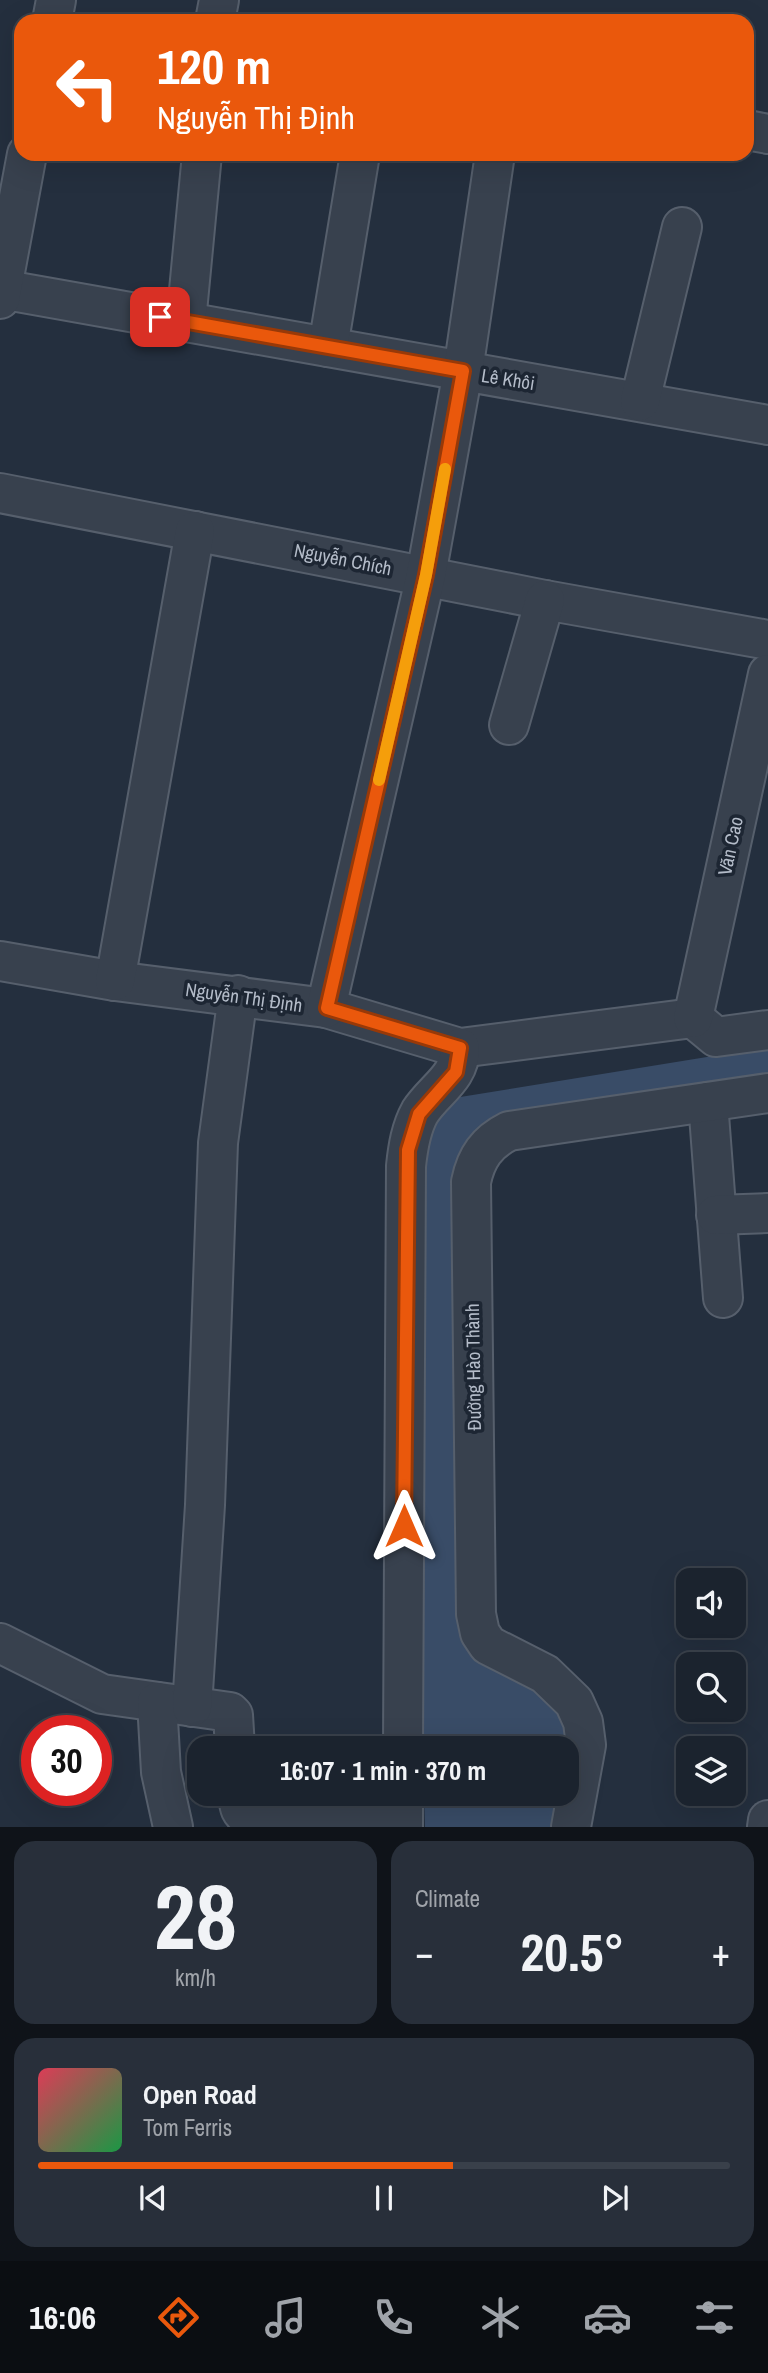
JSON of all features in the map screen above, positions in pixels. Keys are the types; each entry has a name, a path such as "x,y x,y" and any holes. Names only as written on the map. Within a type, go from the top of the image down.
{"street":[{"path":"1,293 26,161"},
{"path":"186,322 201,161"},
{"path":"328,347 359,161"},
{"path":"327,1008 426,575 463,371 494,161"},
{"path":"640,401 682,227"},
{"name":"Lê Khôi","path":"1,293 186,322 768,425"},
{"name":"Nguyễn Chích","path":"0,494 545,600 768,640"},
{"path":"115,981 195,530"},
{"path":"509,725 545,600"},
{"name":"Văn Cao","path":"693,1018 768,674"},
{"name":"Nguyễn Thị Định","path":"0,961 115,981 327,1008 460,1048 693,1018"},
{"path":"173,1827 161,1773 205,1505 218,1143 238,995"},
{"path":"693,1018 716,1037 768,1030"},
{"path":"403,1736 406,1166 414,1125 427,1103 456,1072 460,1048"},
{"name":"Đường Hào Thành","path":"571,1827 586,1745 583,1722 574,1702 545,1674 488,1645 480,1633 476,1614 473,1169 488,1145 509,1131 768,1093"},
{"path":"708,1102 723,1298"},
{"path":"716,1215 768,1213"},
{"path":"0,1643 102,1694 230,1712 233,1716 234,1736"},
{"path":"239,1806 243,1815 251,1818 403,1827 403,1806"},
{"path":"767,1827 768,1820"}],"water":[{"path":"768,1047 768,1076 483,1132 480,1661 526,1684 552,1703 561,1715 566,1736 424,1736 423,1162 427,1130 454,1098"},
{"path":"424,1806 557,1806 553,1827 425,1827"}],"slow traffic":[{"path":"379,780 426,575 445,469"}],"route":[{"path":"160,317 463,371 426,575 327,1008 460,1048 456,1072 419,1114 414,1125 406,1166 404,1526"}]}
